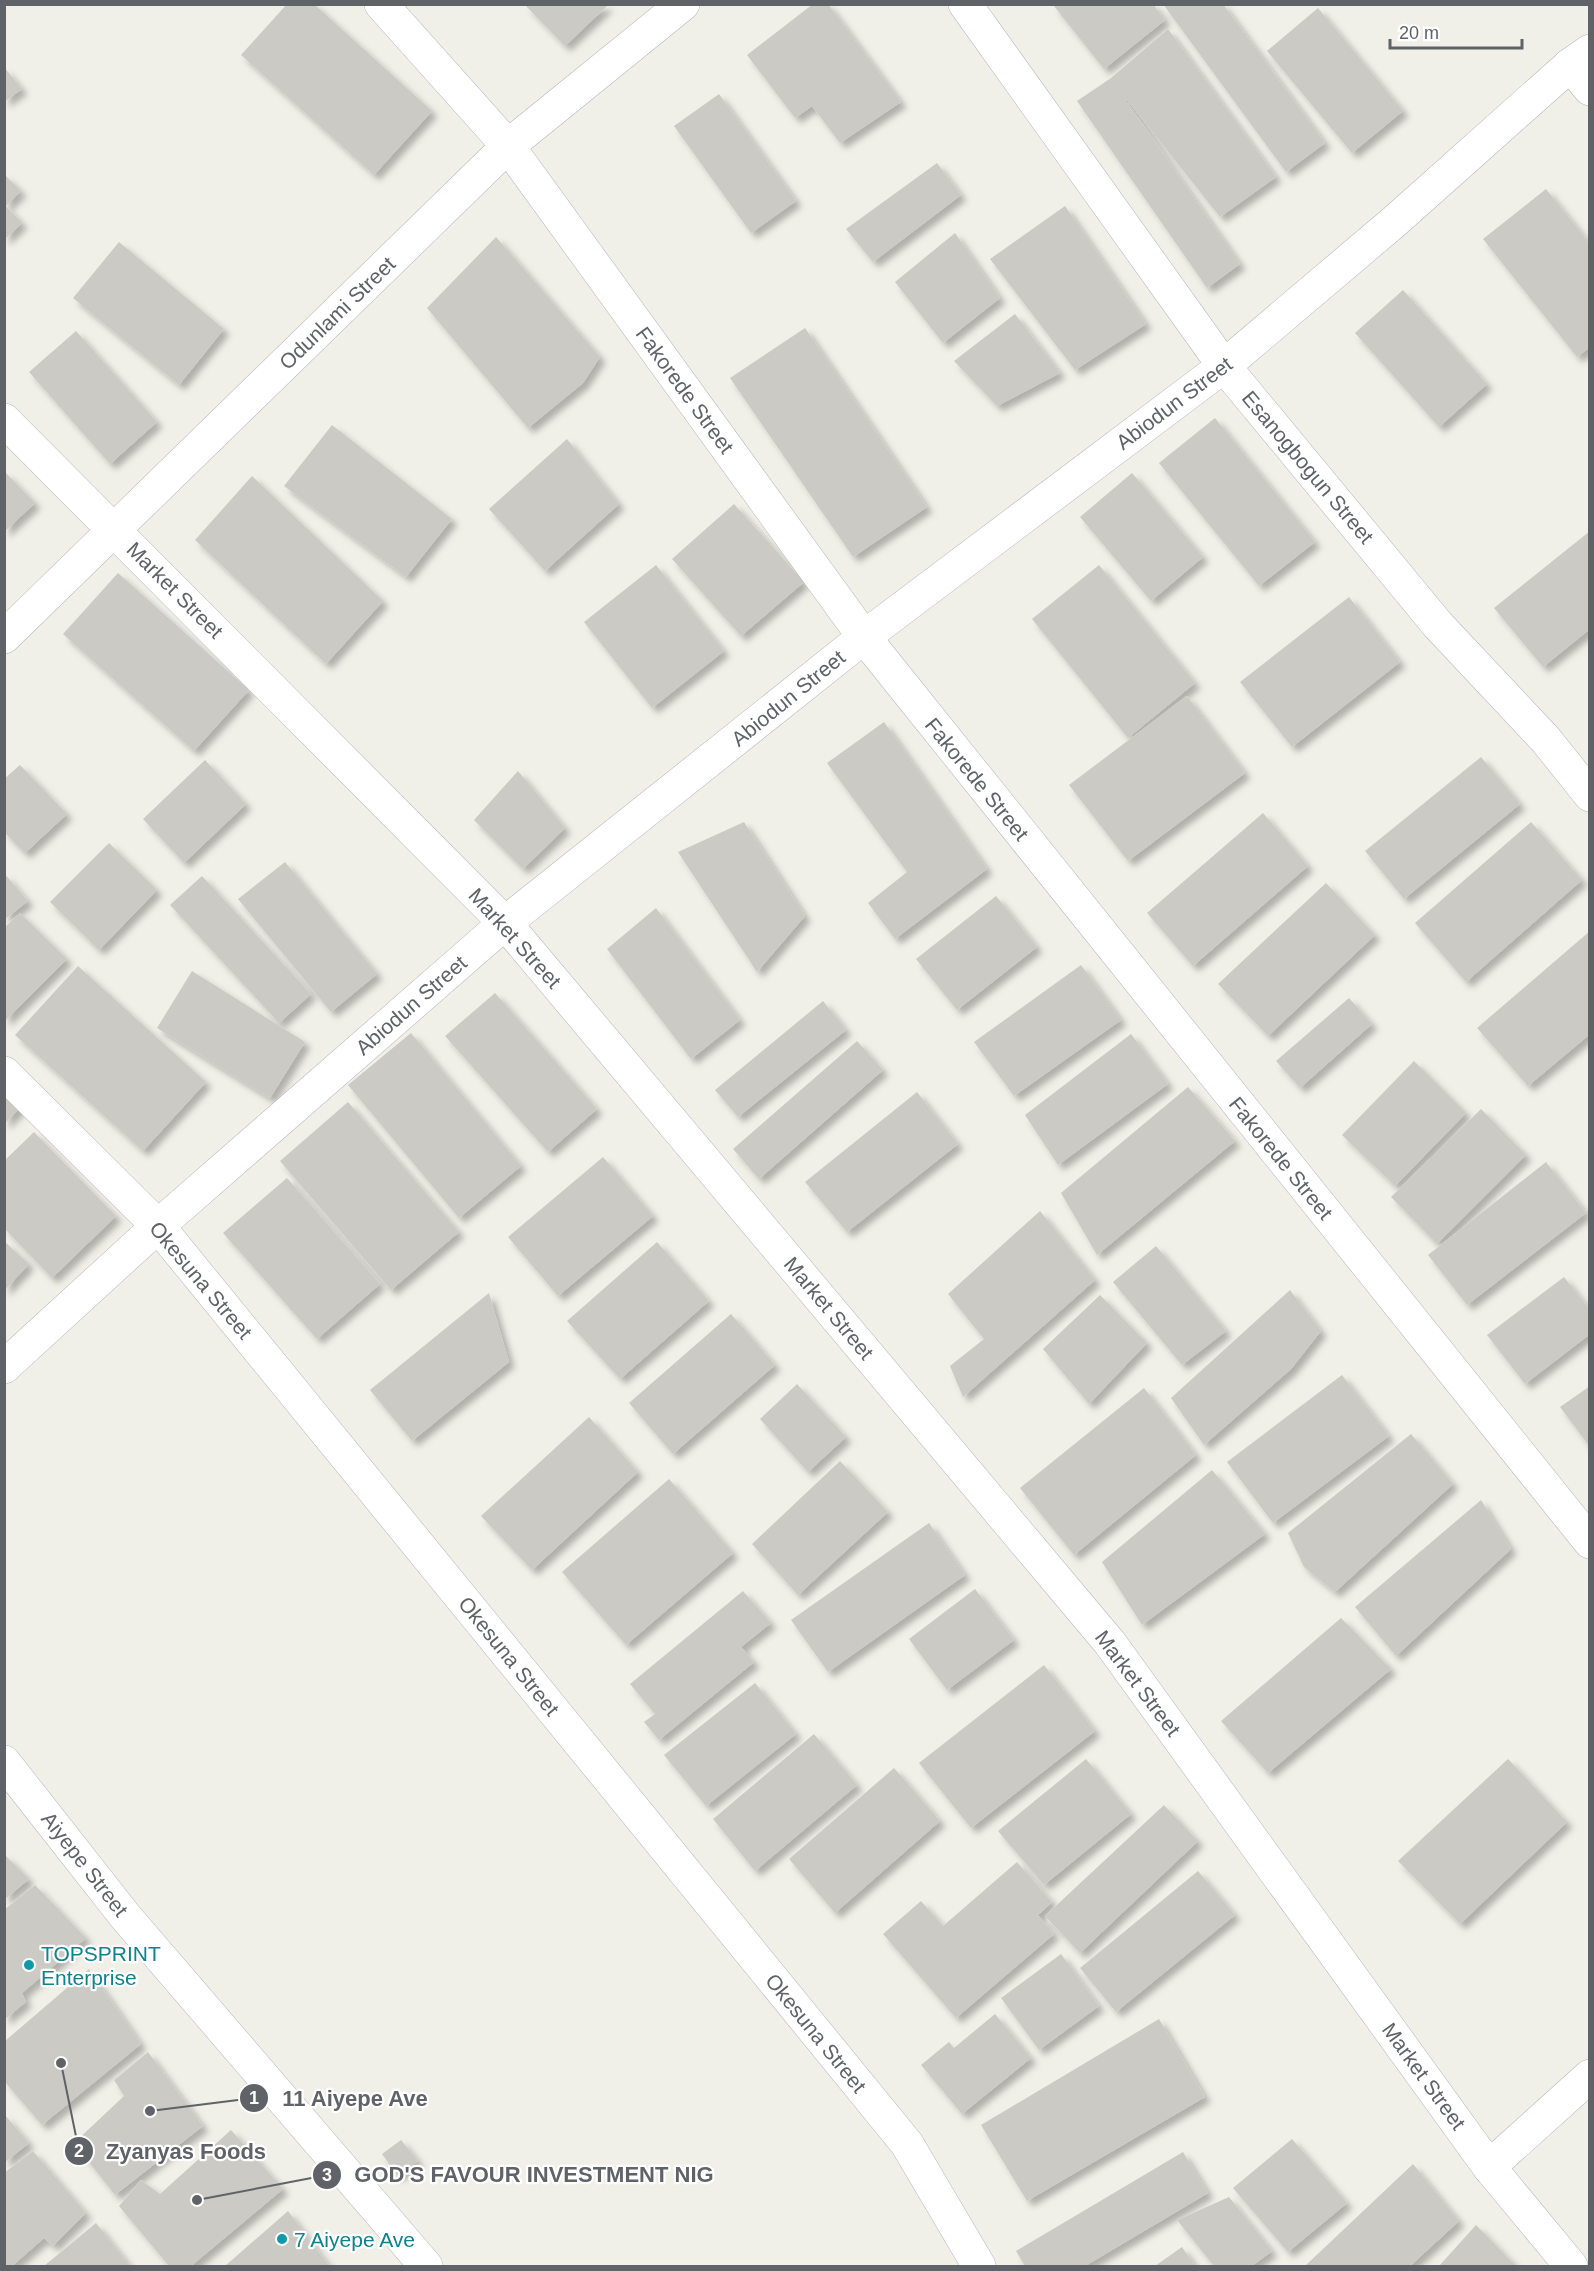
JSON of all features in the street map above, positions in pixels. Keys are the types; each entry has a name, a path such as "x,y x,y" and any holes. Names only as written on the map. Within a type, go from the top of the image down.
{"street":[{"name":"Fakorede Street","path":"381,4 508,146 864,637 1590,1542"},
{"name":"Odunlami Street","path":"4,637 508,146 683,4"},
{"name":"Esanogbogun Street","path":"965,4 1224,366 1438,625 1546,740 1590,795"},
{"name":"Abiodun Street","path":"4,1367 158,1226 505,923 864,637 1224,366 1395,221 1583,68"},
{"name":"Market Street","path":"4,420 505,923 1110,1642 1489,2167 1571,2266"},
{"name":"Okesuna Street","path":"4,1073 158,1226 907,2144 979,2266"},
{"name":"Aiyepe Street","path":"4,1762 125,1916 426,2266"},
{"path":"1489,2167 1590,2076"}],"building":[{"path":"287,4 314,4 432,111 374,175 241,55"},
{"path":"813,4 828,4 901,102 840,143 812,106 795,118 747,55"},
{"path":"1056,4 1153,4 1165,20 1104,69 1054,6"},
{"path":"1163,4 1223,4 1325,143 1286,172"},
{"path":"525,5 608,5 565,46"},
{"path":"1318,8 1403,111 1352,153 1267,51"},
{"path":"1168,29 1276,177 1220,217 1116,86 1240,264 1207,288 1077,101 1111,78"},
{"path":"4,67 22,89 4,102"},
{"path":"719,94 796,201 751,233 674,126"},
{"path":"937,163 961,195 873,262 846,229"},
{"path":"4,174 21,191 6,206 22,223 4,240"},
{"path":"1546,189 1590,244 1590,347 1577,357 1483,239"},
{"path":"1065,206 1146,324 1075,370 990,259"},
{"path":"955,233 1000,298 943,343 895,282"},
{"path":"496,237 600,357 583,383 528,428 427,308"},
{"path":"119,242 224,329 179,385 73,298"},
{"path":"1403,290 1487,384 1439,427 1355,333"},
{"path":"1015,314 1060,373 997,406 954,361"},
{"path":"805,328 927,507 853,557 730,378"},
{"path":"76,331 157,422 110,464 29,372"},
{"path":"1215,418 1315,542 1259,586 1159,463"},
{"path":"332,425 452,519 406,577 284,486"},
{"path":"567,439 619,504 545,571 489,509"},
{"path":"4,471 35,503 4,532"},
{"path":"1132,473 1203,557 1151,601 1080,517"},
{"path":"252,476 383,601 326,664 195,540"},
{"path":"734,504 804,582 741,636 672,559"},
{"path":"1590,531 1590,629 1543,667 1494,608"},
{"path":"656,565 724,651 652,708 584,622"},
{"path":"1099,565 1195,683 1128,738 1032,619"},
{"path":"118,573 249,690 194,751 63,634"},
{"path":"1349,597 1400,662 1292,747 1240,682"},
{"path":"1187,696 1245,773 1128,861 1069,785"},
{"path":"884,722 987,869 895,939 868,903 907,872 827,763"},
{"path":"1481,757 1520,804 1404,899 1365,851"},
{"path":"205,760 246,804 184,863 143,819"},
{"path":"20,765 67,814 25,853 4,832 4,779"},
{"path":"518,771 565,828 523,869 474,820"},
{"path":"1263,813 1308,866 1193,966 1147,913"},
{"path":"744,822 805,916 757,972 678,852"},
{"path":"1531,822 1582,880 1466,982 1415,923"},
{"path":"109,843 157,890 99,950 50,902"},
{"path":"285,862 377,974 331,1012 238,899"},
{"path":"4,873 28,901 4,920"},
{"path":"202,876 311,994 279,1023 170,905"},
{"path":"1326,883 1375,935 1268,1036 1218,984"},
{"path":"996,896 1037,947 957,1010 916,959"},
{"path":"656,908 740,1020 691,1059 607,949"},
{"path":"20,913 67,959 6,1020 4,1019 4,928"},
{"path":"1590,931 1590,1034 1528,1086 1477,1028"},
{"path":"1081,965 1121,1020 1014,1096 974,1042"},
{"path":"78,966 206,1082 143,1151 15,1035"},
{"path":"192,971 305,1042 270,1098 157,1028"},
{"path":"495,993 597,1109 548,1152 445,1036"},
{"path":"1349,998 1372,1024 1300,1088 1276,1061"},
{"path":"823,1001 846,1030 738,1117 715,1090"},
{"path":"411,1033 521,1166 459,1218 348,1085"},
{"path":"1131,1034 1168,1084 1058,1165 1025,1115"},
{"path":"857,1041 883,1070 759,1179 733,1149"},
{"path":"1414,1061 1466,1113 1395,1186 1342,1135"},
{"path":"1188,1087 1235,1141 1097,1255 1061,1193"},
{"path":"4,1089 22,1106 4,1124"},
{"path":"917,1092 958,1144 847,1232 805,1182"},
{"path":"348,1102 459,1232 391,1290 280,1161"},
{"path":"1481,1109 1526,1155 1437,1244 1391,1197"},
{"path":"34,1132 116,1216 52,1278 4,1228 4,1161"},
{"path":"603,1157 653,1216 558,1296 508,1237"},
{"path":"1546,1162 1586,1213 1467,1305 1428,1255"},
{"path":"287,1178 380,1284 317,1339 223,1233"},
{"path":"1040,1211 1095,1280 963,1397 950,1366 984,1339 948,1294"},
{"path":"4,1241 29,1264 4,1291"},
{"path":"657,1242 709,1301 620,1379 567,1321"},
{"path":"1156,1246 1226,1331 1182,1365 1113,1282"},
{"path":"1564,1277 1590,1310 1590,1334 1525,1384 1487,1335"},
{"path":"1290,1290 1321,1331 1291,1369 1204,1445 1171,1398"},
{"path":"489,1293 509,1362 412,1441 370,1390"},
{"path":"1100,1295 1147,1343 1089,1404 1043,1349"},
{"path":"731,1314 775,1365 673,1454 629,1403"},
{"path":"1342,1375 1389,1436 1273,1523 1227,1462"},
{"path":"797,1384 846,1437 808,1472 760,1419"},
{"path":"1590,1386 1590,1447 1560,1407"},
{"path":"1144,1388 1196,1455 1074,1555 1020,1488"},
{"path":"589,1417 638,1472 532,1570 481,1516"},
{"path":"1411,1434 1453,1484 1335,1592 1304,1567 1288,1533"},
{"path":"840,1461 888,1512 798,1595 752,1544"},
{"path":"1212,1470 1265,1534 1142,1625 1102,1562"},
{"path":"669,1479 733,1553 626,1645 562,1572"},
{"path":"1481,1500 1511,1549 1396,1656 1355,1607"},
{"path":"929,1523 965,1575 828,1672 791,1620"},
{"path":"975,1589 1014,1640 947,1690 909,1639"},
{"path":"743,1591 771,1623 741,1647 754,1662 659,1740 644,1722 655,1714 630,1684"},
{"path":"1341,1618 1391,1669 1268,1773 1221,1721"},
{"path":"1044,1665 1095,1731 971,1828 919,1763"},
{"path":"755,1683 796,1734 706,1806 664,1755"},
{"path":"814,1734 857,1785 755,1871 713,1819"},
{"path":"1086,1759 1131,1814 1044,1885 998,1831"},
{"path":"1508,1759 1567,1822 1460,1924 1398,1861"},
{"path":"894,1768 940,1821 835,1913 789,1859"},
{"path":"1164,1805 1198,1841 1080,1953 1045,1916"},
{"name":"TOPSPRINT Enterprise","path":"4,1854 29,1879 4,1900"},
{"path":"1017,1862 1052,1902 1038,1915 1054,1934 956,2018 883,1934 921,1901 943,1926"},
{"path":"1198,1871 1235,1915 1116,2012 1080,1968"},
{"name":"TOPSPRINT Enterprise","path":"35,1885 86,1938 22,1993 26,2002 4,2020 4,1910"},
{"path":"1061,1954 1099,2006 1039,2050 1001,1998"},
{"path":"89,1969 141,2044 42,2125 5,2082 5,2041"},
{"path":"995,2014 1031,2058 962,2114 921,2065 949,2042 954,2048"},
{"path":"1159,2019 1205,2097 1027,2201 981,2125"},
{"path":"148,2052 203,2126 115,2195 74,2143 124,2096 114,2080"},
{"path":"4,2114 29,2143 4,2163"},
{"path":"231,2130 283,2189 191,2266 169,2266 119,2206 141,2180 160,2194"},
{"path":"1292,2139 1347,2203 1288,2252 1233,2188"},
{"path":"401,2140 418,2161 398,2176 382,2154"},
{"path":"33,2151 86,2213 53,2246 44,2238 12,2266 4,2266 4,2173"},
{"path":"1183,2152 1208,2193 1085,2266 1025,2266 1016,2251"},
{"path":"1413,2164 1459,2221 1410,2266 1305,2266"},
{"path":"1229,2197 1272,2251 1252,2266 1214,2266 1177,2220"},
{"name":"7 Aiyepe Ave","path":"288,2211 329,2266 225,2266"},
{"path":"96,2223 130,2266 44,2266"},
{"path":"1476,2225 1516,2266 1439,2266"},
{"path":"1182,2247 1195,2266 1155,2266"}],"place":[{"name":"TOPSPRINT Enterprise","path":"29,1965"},
{"name":"Zyanyas Foods","path":"61,2063"},
{"name":"11 Aiyepe Ave","path":"150,2111"},
{"name":"GOD'S FAVOUR INVESTMENT NIG","path":"197,2200"},
{"name":"7 Aiyepe Ave","path":"282,2239"}]}
